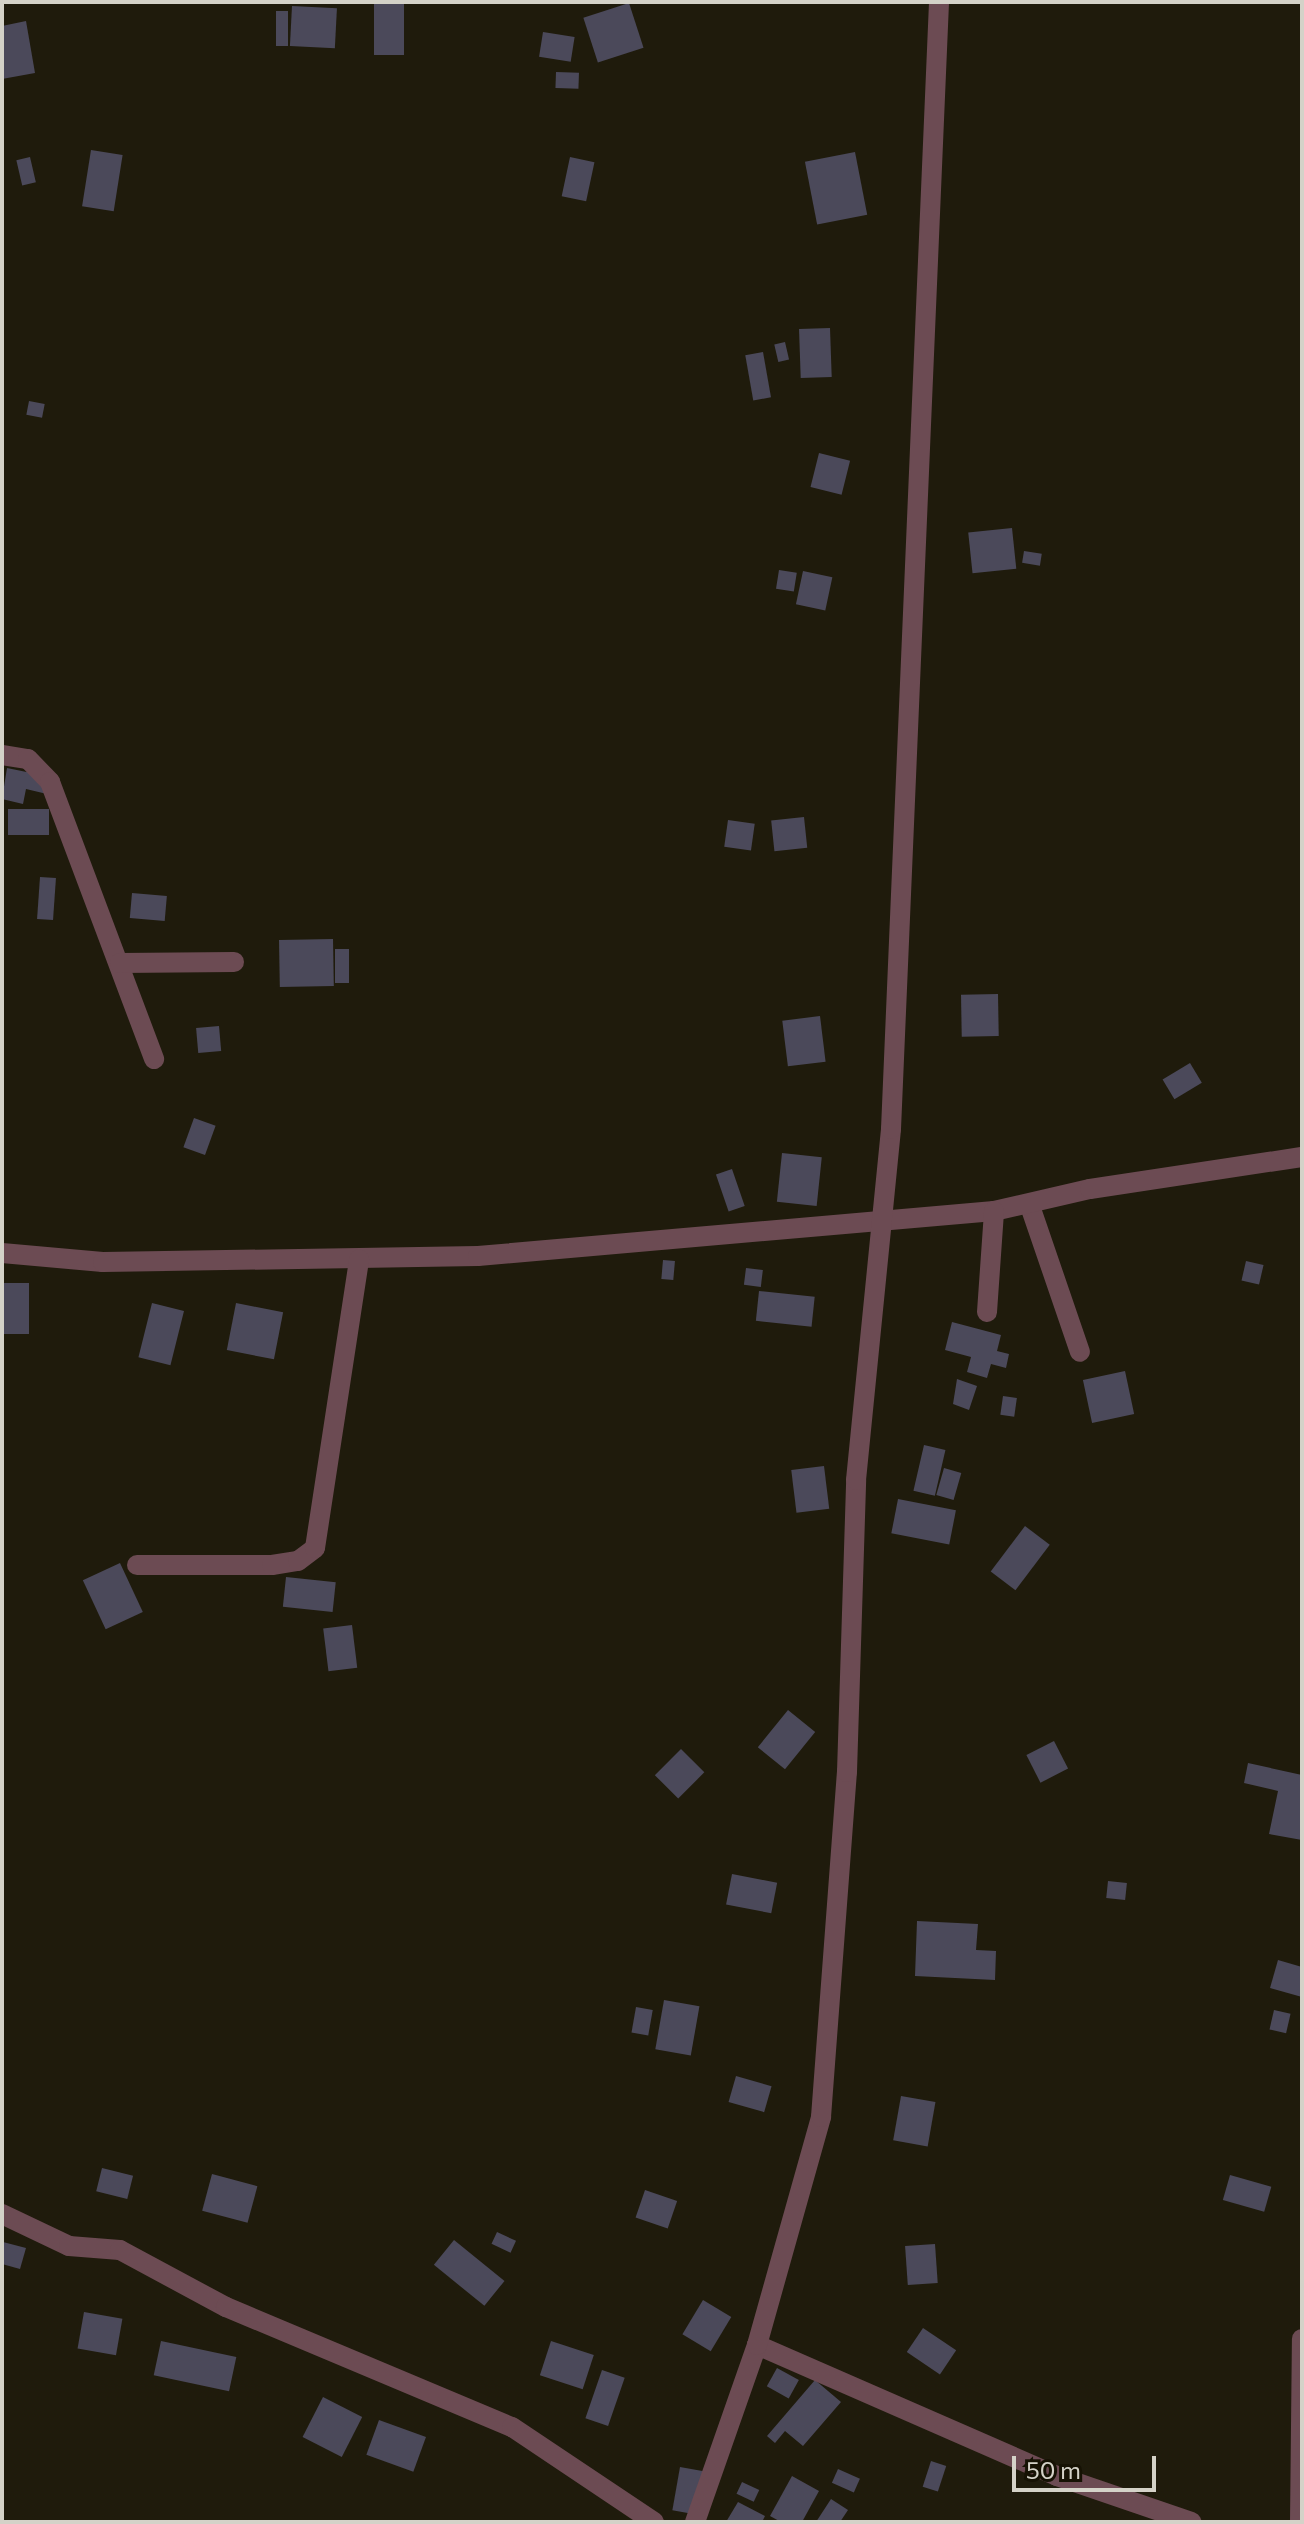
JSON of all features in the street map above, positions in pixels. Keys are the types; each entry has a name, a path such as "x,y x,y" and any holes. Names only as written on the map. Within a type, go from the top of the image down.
{"street":[{"path":"695,2522 757,2345 821,2117 849,1743 856,1480 891,1129 916,649 939,2"},
{"path":"2,755 28,759 50,782 154,1059"},
{"path":"120,963 234,962"},
{"path":"2,1253 103,1262 478,1256 994,1211 1030,1206 1090,1189 1302,1157"},
{"path":"1030,1206 1080,1352"},
{"path":"987,1312 994,1211"},
{"path":"137,1565 272,1565 298,1561 315,1548 359,1259"},
{"path":"2,2214 69,2246 120,2250 226,2307 512,2427 574,2462 654,2522"},
{"path":"1300,2522 1302,2339"},
{"path":"757,2345 1043,2471 1191,2522"}],"building":[{"path":"374,2 404,2 404,55 374,55"},
{"path":"629,3 644,48 598,63 583,18"},
{"path":"292,6 337,8 335,48 290,46"},
{"path":"276,11 288,11 288,46 276,46"},
{"path":"26,21 35,73 2,79 2,26"},
{"path":"543,32 575,37 571,62 539,57"},
{"path":"556,72 579,73 578,89 555,88"},
{"path":"91,150 123,155 114,211 82,206"},
{"path":"855,152 867,215 817,225 805,162"},
{"path":"30,157 36,182 22,185 16,160"},
{"path":"570,157 594,162 586,201 562,196"},
{"path":"830,328 832,377 801,378 799,329"},
{"path":"785,342 789,360 778,362 774,344"},
{"path":"763,352 771,397 753,400 745,355"},
{"path":"29,401 45,404 42,418 26,415"},
{"path":"819,453 850,461 842,495 811,487"},
{"path":"1012,528 1016,569 973,573 968,533"},
{"path":"1024,551 1042,554 1040,566 1022,563"},
{"path":"779,570 797,573 794,592 776,589"},
{"path":"803,571 832,577 825,610 796,604"},
{"path":"7,768 51,777 47,794 26,789 23,804 2,799"},
{"path":"8,809 49,809 49,835 8,835"},
{"path":"804,817 807,848 774,851 771,820"},
{"path":"728,820 755,824 751,850 724,847"},
{"path":"40,877 56,878 53,920 37,919"},
{"path":"132,893 167,896 165,921 130,918"},
{"path":"333,939 334,986 280,987 279,940"},
{"path":"335,949 349,949 349,983 335,983"},
{"path":"998,994 999,1036 962,1037 961,995"},
{"path":"820,1016 826,1062 788,1066 782,1021"},
{"path":"219,1026 221,1051 198,1053 196,1028"},
{"path":"1190,1063 1202,1083 1174,1099 1163,1079"},
{"path":"194,1118 216,1126 205,1155 183,1147"},
{"path":"782,1153 822,1157 817,1206 777,1202"},
{"path":"732,1169 745,1206 729,1211 716,1175"},
{"path":"663,1260 675,1261 673,1280 661,1279"},
{"path":"1246,1261 1264,1265 1259,1285 1242,1280"},
{"path":"746,1268 763,1270 761,1287 744,1285"},
{"path":"2,1283 29,1283 29,1334 2,1334"},
{"path":"759,1291 815,1297 812,1327 756,1321"},
{"path":"152,1303 184,1311 170,1365 138,1357"},
{"path":"236,1303 283,1312 274,1359 227,1350"},
{"path":"952,1322 1001,1335 997,1351 1009,1354 1006,1368 991,1364 987,1378 967,1372 971,1357 945,1350"},
{"path":"1125,1371 1134,1414 1092,1423 1083,1380"},
{"path":"957,1379 977,1386 969,1410 953,1404"},
{"path":"1003,1396 1017,1398 1014,1417 1000,1415"},
{"path":"924,1445 945,1450 935,1496 913,1491"},
{"path":"824,1466 829,1509 796,1513 791,1470"},
{"path":"944,1468 961,1473 954,1500 936,1495"},
{"path":"898,1499 956,1510 949,1545 891,1533"},
{"path":"1025,1526 1050,1545 1015,1590 991,1572"},
{"path":"120,1563 143,1612 106,1629 83,1580"},
{"path":"286,1577 336,1582 333,1612 283,1607"},
{"path":"352,1625 357,1668 328,1671 323,1629"},
{"path":"788,1710 815,1732 785,1769 758,1747"},
{"path":"1054,1741 1068,1769 1040,1783 1026,1755"},
{"path":"681,1749 704,1772 678,1798 655,1775"},
{"path":"1248,1763 1302,1775 1302,1840 1269,1834 1278,1791 1244,1783"},
{"path":"732,1874 777,1883 771,1913 726,1904"},
{"path":"1108,1881 1127,1883 1125,1900 1106,1898"},
{"path":"917,1921 978,1924 976,1950 996,1951 995,1980 915,1976"},
{"path":"1278,1960 1302,1967 1302,1997 1270,1988"},
{"path":"664,2000 699,2006 691,2055 655,2049"},
{"path":"636,2007 653,2010 648,2036 631,2033"},
{"path":"1274,2010 1291,2014 1286,2033 1270,2029"},
{"path":"736,2076 772,2086 764,2112 729,2102"},
{"path":"901,2096 935,2102 928,2146 893,2140"},
{"path":"102,2168 133,2176 127,2199 96,2191"},
{"path":"212,2174 257,2186 248,2223 202,2211"},
{"path":"1230,2175 1271,2187 1264,2212 1223,2200"},
{"path":"645,2190 677,2201 668,2228 636,2217"},
{"path":"497,2232 516,2241 511,2253 492,2244"},
{"path":"454,2240 505,2281 484,2306 434,2265"},
{"path":"3,2242 26,2248 20,2269 2,2264"},
{"path":"935,2244 938,2283 908,2285 905,2246"},
{"path":"703,2300 731,2317 711,2351 682,2334"},
{"path":"84,2312 122,2319 116,2355 78,2348"},
{"path":"923,2328 956,2350 940,2374 907,2352"},
{"path":"161,2341 236,2357 229,2391 154,2375"},
{"path":"551,2341 594,2355 583,2389 540,2375"},
{"path":"777,2368 799,2380 789,2398 767,2386"},
{"path":"602,2370 625,2378 608,2426 585,2418"},
{"path":"815,2380 841,2402 803,2446 785,2431 775,2443 767,2436"},
{"path":"323,2397 362,2417 342,2457 303,2437"},
{"path":"379,2420 426,2437 413,2472 366,2455"},
{"path":"931,2461 946,2466 938,2492 923,2487"},
{"path":"680,2467 707,2472 699,2515 672,2510"},
{"path":"838,2469 860,2479 854,2492 832,2483"},
{"path":"792,2476 819,2491 802,2522 781,2522 770,2516"},
{"path":"742,2482 759,2490 754,2502 737,2494"},
{"path":"831,2499 848,2510 840,2522 816,2522"},
{"path":"738,2502 765,2516 762,2522 726,2522"}]}
